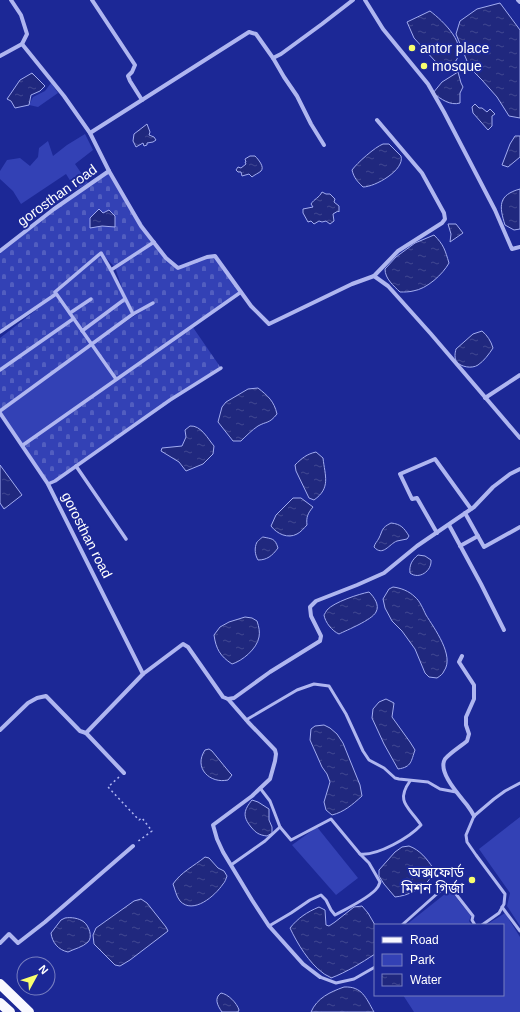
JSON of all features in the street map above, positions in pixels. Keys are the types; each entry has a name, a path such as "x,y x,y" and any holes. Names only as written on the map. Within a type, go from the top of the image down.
{"main road":[{"path":"0,984 29,1012"},
{"path":"0,1003 10,1012"}],"street":[{"path":"0,56 22,44 27,34 21,15 12,0"},
{"path":"92,0 135,65 132,72 128,76 130,82 142,100"},
{"path":"273,58 281,54 353,0"},
{"path":"365,0 383,29 428,84 495,210 512,249 520,247"},
{"path":"90,133 248,32 256,34 273,58 297,96 311,124 324,145"},
{"path":"22,44 64,96 90,133 109,171 141,226 166,258 178,268 206,257 215,256 251,306 269,324 352,284 374,276 398,251 442,223 445,219 444,213 422,173 376,120"},
{"name":"gorosthan road","path":"0,251 54,209 109,171"},
{"path":"111,270 154,242"},
{"path":"0,332 56,294 55,292 101,253 133,314"},
{"path":"374,276 388,286 520,438"},
{"path":"23,445 241,292"},
{"path":"56,294 116,379"},
{"path":"70,314 91,299"},
{"path":"82,331 125,299"},
{"path":"0,412 133,314 153,303"},
{"path":"0,370 73,319"},
{"path":"48,484 55,481 170,400 221,368"},
{"path":"485,398 520,375"},
{"name":"gorosthan road","path":"0,412 48,484 143,674"},
{"path":"437,533 417,498 412,499 400,474 435,459 471,509"},
{"path":"76,466 126,539"},
{"path":"228,699 234,698 270,672 320,642 321,636 311,616 310,607 316,601 384,573 417,546 471,509 493,487 520,468"},
{"path":"465,513 484,547 520,526"},
{"path":"449,525 504,630"},
{"path":"460,546 478,536"},
{"path":"86,733 143,674 183,644 188,646 223,697 228,699 269,743 275,750 276,754 270,779 252,796 213,824 217,839 223,852 269,926 302,964 320,977"},
{"path":"462,656 459,662 474,685 474,699 466,717 466,725 469,734 467,741 445,760 443,767 447,778 474,816"},
{"path":"0,730 28,703 37,698 46,696 80,731 86,733 124,773"},
{"path":"0,943 9,934 18,943 45,922 133,846"}],"lane":[{"path":"246,720 297,690 314,684 329,686 346,714 369,760 384,768 399,780 428,782 440,789 456,792"},
{"path":"360,854 381,851 407,837 421,825 405,804 403,798 406,787 410,781"},
{"path":"483,924 499,913 504,904 505,894 466,842 466,835 474,816 505,791 520,783"},
{"path":"260,788 270,801 280,827 291,840 331,819 369,863 380,882 377,888 370,894 335,915 326,900 321,895 310,900 269,926"},
{"path":"231,865 265,841 280,827"},
{"path":"403,924 448,884 473,916 472,920 475,924"},
{"path":"502,907 520,931"},
{"path":"320,977 336,983 354,979 374,968"}],"path":[{"path":"124,773 108,787 139,820 142,818 152,831 133,846"}],"green space":[{"path":"51,83 58,93 38,107 29,105 33,97 45,91"},
{"path":"85,134 93,150 75,164 88,183 76,190 66,174 21,204 13,191 0,179 0,171 7,160 20,158 30,166 38,157 39,148 48,141 53,156"},
{"path":"109,171 154,242 178,268 215,256 241,292 192,326 221,368 48,484 23,445 116,380 91,345 0,411 0,338 49,300 0,332 0,251 54,209","holes":["103,255 115,267 124,294","149,306 102,338 133,314"]},
{"path":"92,345 116,379 23,445 0,413"},
{"path":"520,817 520,926 507,906 510,893 479,849"},
{"path":"317,827 358,878 336,895 292,845"},
{"path":"450,890 471,916 469,921 471,924 407,924"},
{"path":"505,913 520,937 520,1012 414,1012 404,996 504,996 504,924 488,924"}],"water":[{"path":"500,3 520,30 520,118 509,116 497,97 472,70 456,34 460,21 477,9"},
{"path":"430,11 453,34 459,48 455,62 444,68 435,61 414,38 407,22"},
{"path":"458,72 463,87 460,93 460,103 449,103 433,93 442,82"},
{"path":"32,73 45,86 40,91 31,95 29,105 15,108 11,101 7,99 20,80"},
{"path":"475,104 487,112 490,109 495,114 492,116 492,126 488,130 473,113 472,107"},
{"path":"147,124 150,132 149,135 154,137 156,140 147,143 147,145 144,146 143,143 136,147 133,141 134,134"},
{"path":"515,136 520,136 520,157 508,167 502,165 510,144"},
{"path":"383,144 389,144 401,156 401,161 398,167 388,177 381,181 363,187 356,179 352,170 375,148"},
{"path":"250,156 256,157 261,163 262,169 252,177 249,174 242,176 241,172 236,170 238,167 241,168 246,164 245,159"},
{"path":"520,189 520,229 514,230 505,225 501,207 504,198 508,194"},
{"path":"322,192 330,194 335,199 334,202 339,206 339,212 338,211 333,214 334,221 330,224 326,221 319,221 314,224 311,221 308,222 303,213 303,209 313,207 311,204"},
{"path":"99,209 103,213 109,210 115,216 115,227 102,226 90,228 90,218"},
{"path":"448,224 456,224 463,233 450,242 451,234"},
{"path":"434,235 444,248 449,263 439,276 424,287 418,290 400,292 386,276 385,269 396,257 415,243"},
{"path":"482,331 489,338 492,345 493,348 490,353 476,366 467,367 459,364 455,357 456,349 473,334"},
{"path":"258,388 270,399 277,414 270,421 261,424 249,433 241,441 233,441 218,422 222,407 226,402 248,389"},
{"path":"190,426 194,426 201,430 214,446 213,454 203,464 186,471 179,462 161,451 162,448 182,446 186,437 185,430"},
{"path":"316,452 323,458 326,481 323,491 314,500 309,498 296,471 295,465 300,460"},
{"path":"0,465 22,495 4,509 0,503"},
{"path":"293,498 301,498 313,507 308,515 307,525 297,534 286,536 276,531 271,526 276,515"},
{"path":"391,523 402,527 409,536 407,539 397,541 386,549 380,551 377,550 374,547 375,544 384,528"},
{"path":"263,537 269,538 276,542 278,548 269,557 258,560 255,547 257,542"},
{"path":"418,555 425,556 431,560 431,564 427,571 421,575 414,575 410,573 411,563"},
{"path":"393,587 408,591 417,599 442,642 447,658 447,665 443,673 437,678 429,677 425,673 415,649 402,631 392,621 385,608 383,599 389,589"},
{"path":"369,592 377,604 377,609 374,615 339,634 331,629 324,615 330,607 353,596"},
{"path":"245,617 252,618 257,621 259,629 258,641 248,654 232,664 219,652 214,635 220,627 229,622"},
{"path":"386,699 394,703 392,717 415,750 410,763 403,768 398,769 372,718 373,709 379,702"},
{"path":"324,725 337,734 343,743 360,785 362,796 348,808 332,815 326,810 324,802 330,782 310,740 311,729 315,726"},
{"path":"209,749 232,775 228,780 215,780 205,773 201,763 202,757 205,750"},
{"path":"252,800 269,809 269,820 272,827 272,833 267,836 256,832 246,820 245,813"},
{"path":"409,846 420,852 426,858 433,868 432,874 425,885 405,895 395,897 379,876 379,870 395,852 402,847"},
{"path":"205,857 209,858 218,868 224,871 227,876 226,879 215,894 203,902 191,906 185,905 180,901 173,884 184,873"},
{"path":"141,899 147,903 168,931 130,960 120,966 115,965 94,944 93,935 96,928 134,901"},
{"path":"362,906 374,924 374,955 331,978 318,969 308,958 290,928 296,921 319,907 325,910 326,925 329,926 354,907"},
{"path":"65,918 75,918 82,921 86,924 90,932 89,940 86,944 68,952 56,945 51,933 61,920"},
{"path":"344,987 350,987 363,994 374,1012 311,1012 320,999"},
{"path":"221,993 229,997 234,1002 238,1007 238,1012 222,1012 217,1002 217,999"}],"place":[{"name":"antor place","path":"412,48"},
{"name":"mosque","path":"424,66"},
{"name":"অক্সফোর্ড মিশন গির্জা","path":"472,880"}]}
